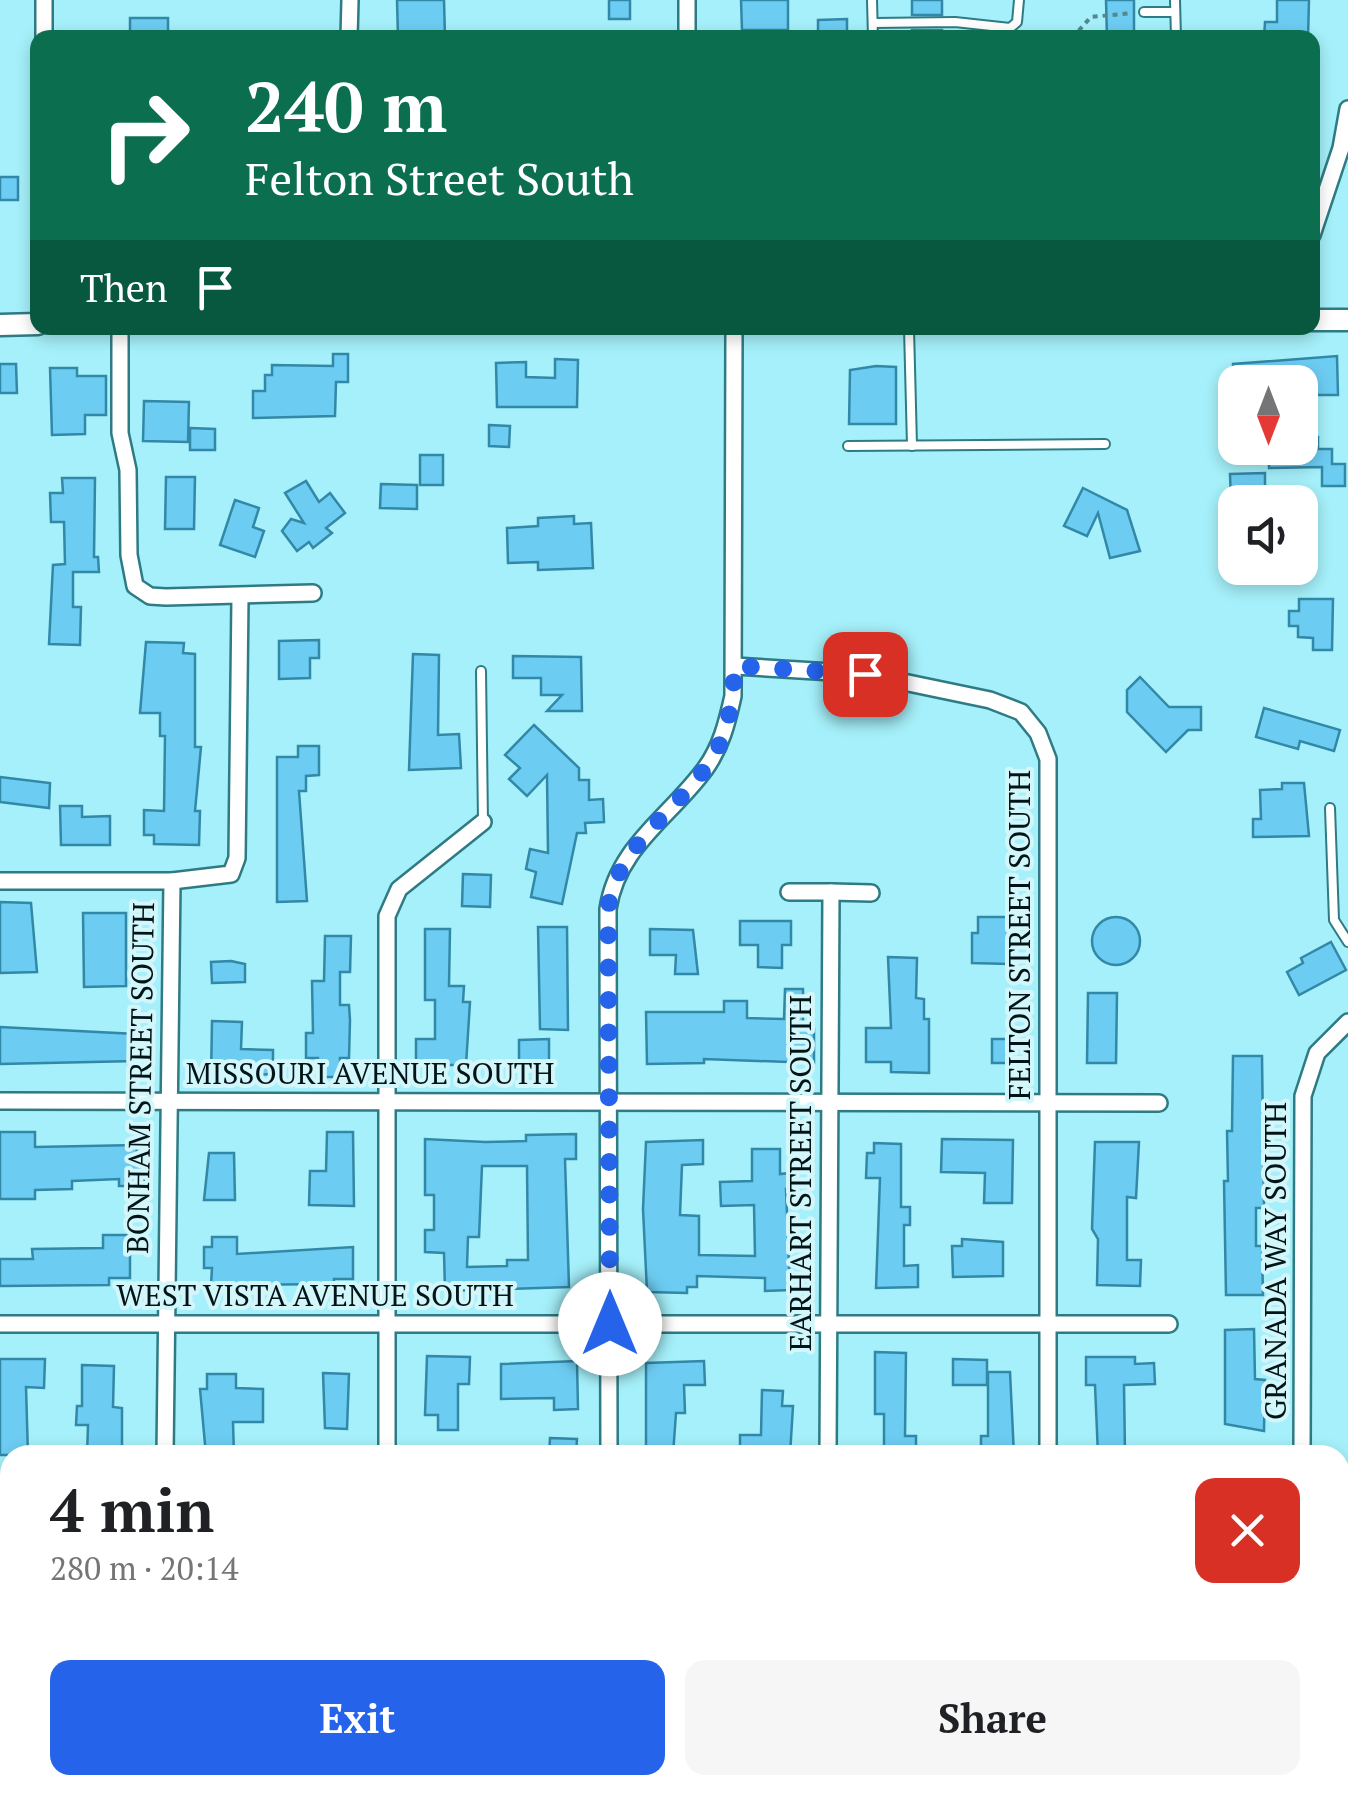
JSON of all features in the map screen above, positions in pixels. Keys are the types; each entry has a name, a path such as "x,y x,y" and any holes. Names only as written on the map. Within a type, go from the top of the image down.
{"street":[{"path":"44,0 44,30"},
{"path":"349,30 350,0"},
{"path":"687,0 687,30"},
{"path":"1320,210 1341,148 1348,109"},
{"path":"1320,320 1348,320"},
{"path":"0,324 30,324"},
{"path":"120,335 120,433 128,470 129,555 135,586 150,596 166,597 313,593"},
{"path":"609,1445 611,888 628,854 704,770 718,747 733,696 734,335"},
{"path":"0,881 172,881 232,874 238,858 240,596"},
{"name":"FELTON STREET SOUTH","path":"735,666 865,674 948,689 1020,712 1038,733 1048,759 1048,1445"},
{"path":"387,1445 387,916 391,901 483,822"},
{"name":"BONHAM STREET SOUTH","path":"165,1445 172,881"},
{"path":"789,892 870,892"},
{"name":"EARHART STREET SOUTH","path":"828,1445 831,892"},
{"name":"GRANADA WAY SOUTH","path":"1302,1445 1303,1096 1318,1053 1348,1022"},
{"name":"MISSOURI AVENUE SOUTH","path":"0,1101 1160,1103"},
{"name":"WEST VISTA AVENUE SOUTH","path":"0,1324 1169,1324"}],"lane":[{"path":"872,0 873,30"},
{"path":"874,23 955,22 1010,28 1017,22 1019,0"},
{"path":"1176,0 1176,30"},
{"path":"1144,12 1175,12"},
{"path":"909,335 912,446"},
{"path":"848,446 1105,444"},
{"path":"481,670 483,822"},
{"path":"1330,808 1334,920 1348,942"}],"path":[{"path":"1077,30 1096,15 1144,12"}],"building":[{"path":"397,0 444,0 445,30 398,30"},
{"path":"609,0 630,0 630,19 609,19"},
{"path":"741,0 788,0 788,30 742,30"},
{"path":"912,0 942,0 942,15 912,15"},
{"path":"1106,0 1134,0 1134,30 1107,30"},
{"path":"1277,0 1309,0 1308,30 1264,30 1265,22 1277,22"},
{"path":"130,18 168,18 168,30 130,30"},
{"path":"847,19 847,30 818,30 818,20"},
{"path":"0,177 18,177 18,200 0,200"},
{"path":"333,354 348,354 348,382 336,382 335,416 253,418 253,391 265,391 265,375 272,375 272,365 333,366"},
{"path":"1337,356 1338,395 1318,395 1318,365 1233,364"},
{"path":"555,359 578,360 577,407 497,407 496,363 526,362 526,377 555,378"},
{"path":"0,364 16,364 17,393 0,393"},
{"path":"896,367 896,424 849,424 850,370"},
{"path":"50,368 77,368 77,376 106,376 106,415 85,415 85,434 52,435"},
{"path":"144,401 189,402 188,442 143,441"},
{"path":"489,425 510,426 509,447 489,446"},
{"path":"190,428 215,429 215,450 190,450"},
{"path":"1318,449 1332,449 1332,464 1345,464 1345,486 1322,486 1322,467 1269,468 1318,465"},
{"path":"420,455 443,455 443,485 420,485"},
{"path":"1265,473 1265,485 1230,485 1230,474"},
{"path":"166,477 195,477 194,529 165,529"},
{"path":"62,478 95,478 94,557 98,557 99,572 73,572 73,607 81,607 80,645 49,644 53,565 65,564 64,522 51,522 50,493 63,493"},
{"path":"306,481 319,502 330,493 345,513 326,528 332,533 313,548 309,542 297,551 282,531 291,519 304,523 285,493"},
{"path":"381,484 417,485 417,509 380,508"},
{"path":"1083,488 1127,510 1140,551 1110,558 1098,513 1087,536 1064,526"},
{"path":"235,500 259,508 253,527 264,531 255,557 220,545"},
{"path":"574,516 574,524 591,523 593,568 538,570 538,562 508,563 507,528 538,526 538,518"},
{"path":"1299,599 1333,599 1332,650 1313,650 1313,638 1298,637 1298,626 1289,626 1289,611 1299,611"},
{"path":"319,640 319,658 310,658 310,678 279,679 279,641"},
{"path":"146,642 184,643 183,653 195,654 195,747 201,747 195,811 200,811 199,845 154,844 154,835 144,835 144,810 164,811 165,736 160,736 160,713 140,713"},
{"path":"413,654 439,655 438,735 459,734 461,768 409,770"},
{"path":"513,656 581,657 582,711 547,711 562,695 541,695 541,678 513,678"},
{"path":"1140,677 1169,707 1201,707 1201,730 1188,730 1166,752 1127,712 1127,690"},
{"path":"1264,708 1340,730 1334,751 1300,741 1298,749 1256,737"},
{"path":"534,725 579,768 579,780 589,780 589,800 603,799 604,822 585,823 586,833 577,833 562,904 531,897 536,872 526,869 530,849 548,853 547,775 527,796 509,779 520,768 505,755"},
{"path":"298,746 319,746 319,775 306,776 306,791 299,791 307,901 277,902 277,757 298,757"},
{"path":"0,777 50,783 49,808 0,802"},
{"path":"1282,783 1304,783 1309,836 1253,837 1253,819 1261,819 1260,790 1282,789"},
{"path":"60,806 82,806 82,817 110,816 110,845 61,845"},
{"path":"463,874 491,875 490,907 462,906"},
{"path":"0,902 31,903 37,972 0,973"},
{"path":"83,913 126,913 126,986 84,987"},
{"path":"978,917 1010,917 1009,964 972,963 972,933 978,933"},
{"path":"1116,917 1133,924 1140,941 1133,958 1116,965 1099,958 1092,941 1099,924"},
{"path":"740,921 791,921 791,945 782,945 782,968 758,967 758,945 740,945"},
{"path":"538,927 567,927 568,1030 540,1029"},
{"path":"425,929 450,929 449,986 464,986 463,1002 470,1002 466,1065 416,1065 416,1039 435,1039 435,1000 425,1000"},
{"path":"650,929 693,930 698,974 675,974 676,955 650,955"},
{"path":"325,936 351,936 350,972 340,972 340,1005 349,1005 350,1020 349,1058 340,1058 340,1077 318,1077 318,1058 306,1058 306,1033 313,1033 312,981 324,981"},
{"path":"1331,942 1346,970 1299,995 1287,972 1303,963 1301,958"},
{"path":"888,957 917,958 916,998 924,999 924,1019 929,1019 929,1073 891,1072 891,1062 866,1062 866,1028 891,1028"},
{"path":"211,962 245,964 245,982 212,983"},
{"path":"785,989 803,989 803,1028 814,1029 814,1063 704,1059 704,1063 647,1064 646,1012 724,1012 724,1001 747,1001 747,1018 784,1019"},
{"path":"1088,993 1117,993 1116,1063 1087,1063"},
{"path":"212,1021 242,1022 241,1049 273,1050 273,1074 211,1077"},
{"path":"0,1027 136,1034 136,1061 0,1064"},
{"path":"549,1039 549,1064 519,1065 519,1040"},
{"path":"992,1039 1014,1039 1014,1063 992,1063"},
{"path":"1233,1056 1262,1056 1264,1208 1256,1208 1256,1246 1262,1246 1263,1295 1226,1295 1224,1181 1228,1181 1227,1131 1232,1131"},
{"path":"0,1132 35,1132 35,1147 137,1145 136,1163 145,1163 144,1186 119,1186 119,1179 72,1181 72,1189 35,1190 35,1199 0,1199"},
{"path":"327,1132 353,1132 354,1206 309,1205 310,1171 326,1171"},
{"path":"576,1134 576,1159 565,1159 569,1287 445,1291 444,1253 425,1252 425,1230 434,1230 434,1195 425,1195 425,1139 526,1141 526,1135","holes":["482,1166 527,1166 528,1260 507,1260 507,1266 467,1267 468,1237 479,1237"]},
{"path":"942,1139 1013,1140 1012,1203 984,1203 985,1173 941,1172"},
{"path":"703,1140 703,1164 682,1165 680,1215 699,1216 699,1255 755,1256 754,1205 721,1206 720,1182 752,1181 752,1149 780,1149 780,1174 790,1173 790,1189 786,1189 790,1290 765,1291 765,1278 697,1276 697,1287 687,1287 687,1293 647,1292 643,1209 646,1142"},
{"path":"1095,1142 1139,1142 1136,1198 1127,1197 1127,1260 1141,1260 1140,1286 1097,1285 1098,1239 1092,1229"},
{"path":"874,1143 901,1144 901,1207 910,1207 910,1225 904,1225 904,1266 918,1265 918,1287 876,1288 880,1178 866,1178 867,1153 874,1153"},
{"path":"209,1153 234,1153 235,1200 204,1200"},
{"path":"103,1235 130,1235 130,1278 109,1278 109,1285 0,1286 0,1259 33,1259 32,1249 103,1248"},
{"path":"212,1237 237,1237 237,1254 353,1247 353,1279 334,1279 334,1284 211,1285 212,1268 204,1268 204,1247 212,1247"},
{"path":"962,1239 1003,1242 1003,1276 953,1277 952,1246 962,1246"},
{"path":"1254,1329 1255,1379 1265,1380 1264,1431 1225,1424 1225,1330"},
{"path":"875,1352 906,1353 905,1436 916,1436 916,1445 884,1445 884,1414 875,1414"},
{"path":"427,1356 470,1357 469,1384 458,1384 458,1430 438,1430 438,1415 425,1415"},
{"path":"1086,1357 1135,1357 1135,1364 1154,1363 1155,1384 1124,1385 1125,1445 1098,1445 1095,1385 1086,1385"},
{"path":"0,1359 45,1359 44,1388 26,1387 28,1445 0,1445"},
{"path":"953,1359 987,1360 987,1385 953,1385"},
{"path":"577,1361 578,1409 554,1410 554,1398 501,1399 501,1364"},
{"path":"704,1361 705,1385 684,1385 685,1413 676,1413 674,1445 646,1445 646,1363"},
{"path":"82,1365 114,1366 113,1407 122,1408 122,1445 87,1445 88,1425 76,1425 77,1406 82,1406"},
{"path":"988,1372 1010,1372 1014,1445 981,1445 981,1436 988,1436"},
{"path":"323,1373 349,1374 347,1429 325,1428"},
{"path":"207,1374 236,1374 236,1388 263,1389 263,1422 233,1422 234,1445 205,1445 200,1389 207,1389"},
{"path":"762,1390 783,1391 782,1406 793,1406 791,1445 740,1445 740,1435 761,1435"},
{"path":"550,1438 577,1439 577,1445 550,1445"}],"route":[{"path":"610,1324 608,909 618,870 638,842 704,770 718,747 733,696 735,666 865,674"}]}
